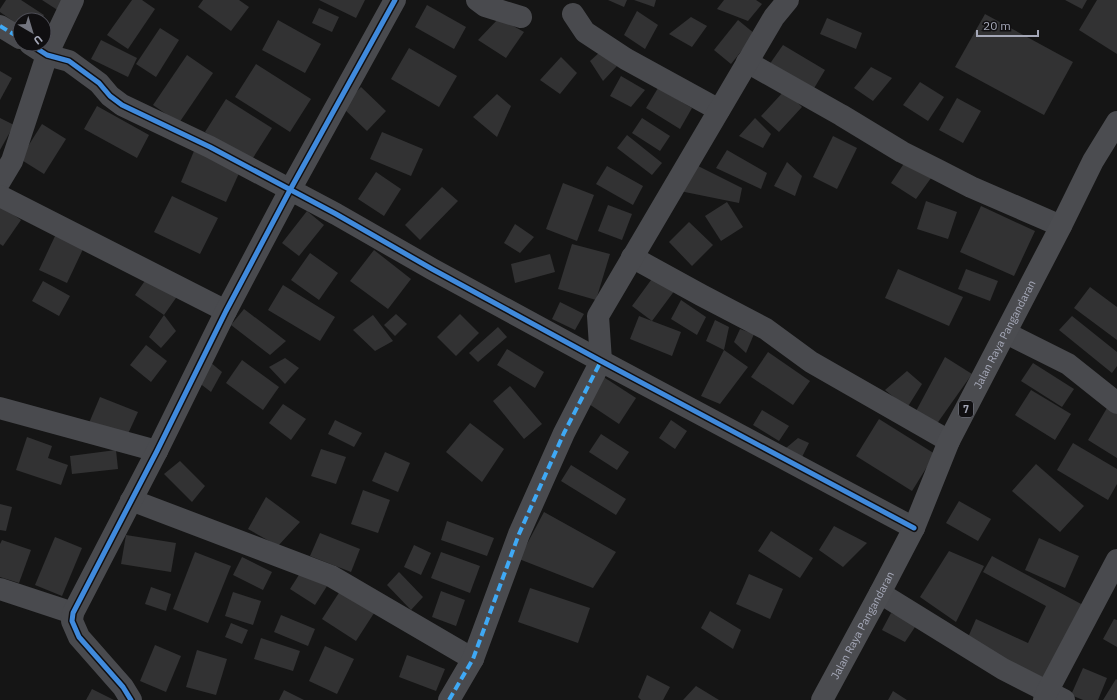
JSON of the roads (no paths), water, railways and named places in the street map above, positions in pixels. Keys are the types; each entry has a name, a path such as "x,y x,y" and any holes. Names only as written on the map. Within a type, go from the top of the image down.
{"highway":[{"name":"Jalan Raya Pangandaran","path":"822,700 914,528 949,441 1006,333 1093,161 1117,122"}],"street":[{"path":"52,29 72,0"},
{"path":"131,700 122,687 79,637 72,621 73,612 157,451 226,311 290,190 395,0"},
{"path":"477,0 484,6 521,17"},
{"path":"449,700 473,659 519,534 564,433 601,361 598,316 774,17 788,0"},
{"path":"573,14 585,32 626,59 719,110"},
{"path":"0,26 12,33"},
{"path":"0,181 12,161 37,52"},
{"path":"46,52 69,61 99,83 110,96 122,105 210,147 336,214 432,269 601,361 914,528"},
{"path":"747,62 841,115 902,152 971,187 1061,226"},
{"path":"0,196 226,311"},
{"path":"632,257 766,329 811,362 949,441"},
{"path":"1006,333 1068,364 1117,403"},
{"path":"0,408 157,451"},
{"path":"131,500 330,576 473,659"},
{"path":"880,593 1051,697 1117,560"},
{"path":"0,589 73,612"}]}
